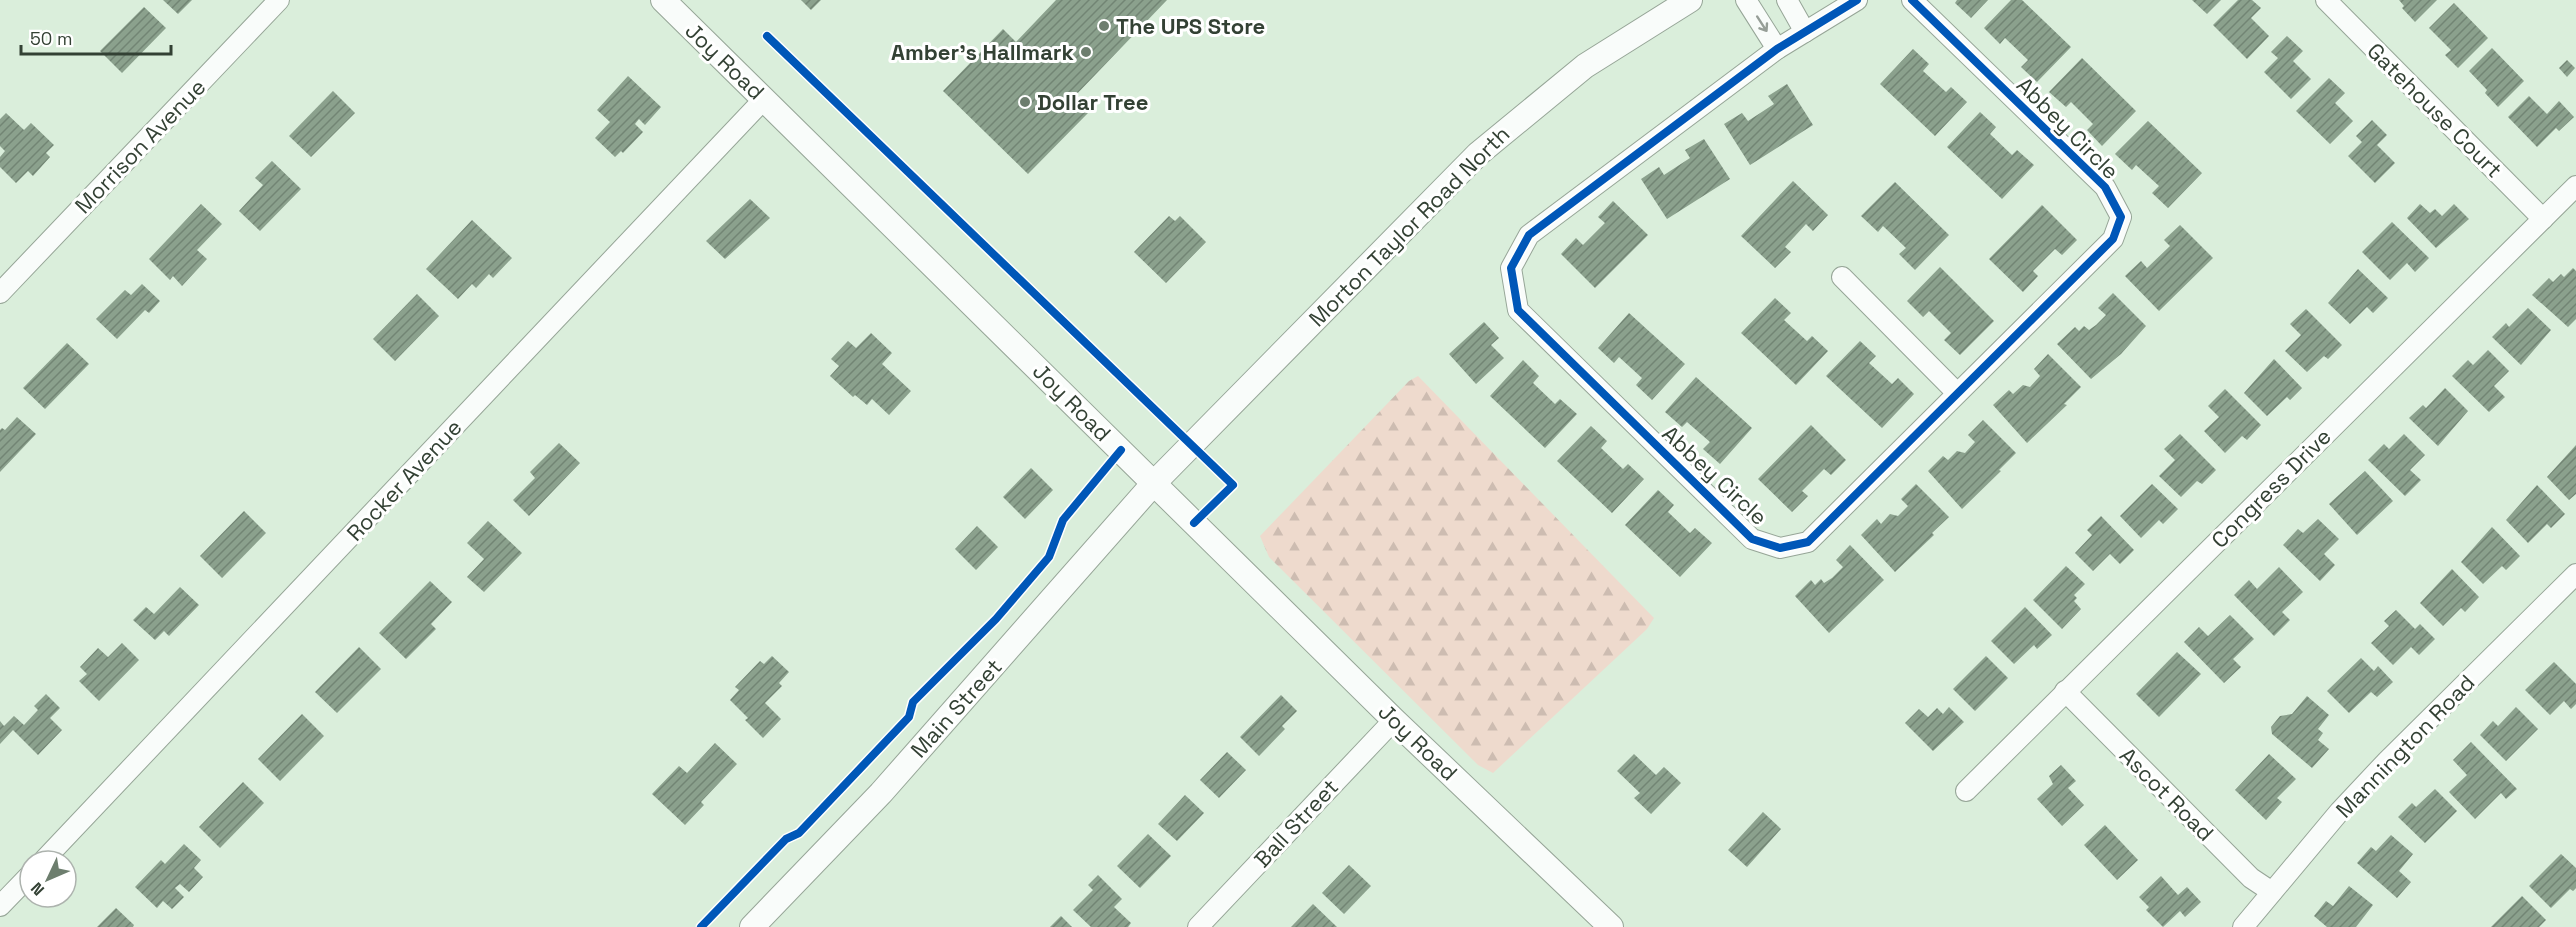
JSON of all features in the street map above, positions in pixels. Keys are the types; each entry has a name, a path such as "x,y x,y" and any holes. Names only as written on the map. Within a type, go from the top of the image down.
{"street":[{"name":"Morrison Avenue","path":"0,293 279,0"},
{"name":"Joy Road","path":"663,0 1394,720 1611,927"},
{"name":"Morton Taylor Road North","path":"1154,483 1486,146 1585,66 1690,0"},
{"path":"1746,0 1778,49"},
{"path":"1787,0 1805,32"},
{"name":"Abbey Circle","path":"1857,0 1778,49 1529,235 1511,268 1518,310 1752,539 1780,548 1808,542 2113,239 2121,217 2105,187 1912,0"},
{"name":"Gatehouse Court","path":"2326,0 2543,219"},
{"name":"Rocker Avenue","path":"54,849 764,99"},
{"name":"Congress Drive","path":"1966,791 2576,186"},
{"path":"1842,277 1957,393"},
{"name":"Main Street","path":"752,927 881,793 1154,483"},
{"name":"Mannington Road","path":"2243,927 2340,811 2387,761 2576,574"},
{"name":"Ascot Road","path":"2066,692 2251,878 2272,892"},
{"name":"Ball Street","path":"1198,927 1394,720"},
{"path":"0,906 18,887"}],"green space":[{"path":"1418,376 1654,618 1647,629 1493,773 1478,765 1269,557 1260,536 1409,381"}],"building":[{"path":"163,0 192,0 178,14"},
{"path":"801,0 821,0 811,10"},
{"path":"1056,0 1167,0 1073,98 1088,113 1028,174 943,91 1003,29 1016,42"},
{"path":"1957,0 1988,0 1971,18 1955,3"},
{"path":"2011,0 2022,0 2071,47 2037,82 2021,67 2028,60 2005,38 2000,44 1984,28"},
{"path":"2192,0 2221,0 2207,14"},
{"path":"2238,0 2252,0 2261,8 2251,18 2269,36 2247,59 2213,25"},
{"path":"2399,0 2437,0 2415,22 2402,8 2404,6"},
{"path":"2454,3 2488,38 2458,68 2445,55 2451,50 2429,28"},
{"path":"144,7 166,28 122,73 100,51"},
{"path":"2287,36 2303,51 2293,61 2311,79 2291,99 2264,72 2278,58 2271,52"},
{"path":"2492,48 2524,81 2498,107 2485,93 2487,90 2469,71"},
{"path":"1913,49 1929,64 1923,71 1946,92 1951,87 1967,102 1935,136 1880,84"},
{"path":"2082,58 2136,111 2102,146 2087,130 2093,124 2071,102 2066,107 2049,92"},
{"path":"2567,60 2575,68 2567,77 2559,68"},
{"path":"628,76 661,107 645,125 639,119 635,124 643,132 623,153 621,151 615,157 595,138 610,122 597,110"},
{"path":"2329,78 2345,93 2335,103 2353,121 2330,144 2296,111"},
{"path":"1787,84 1813,125 1750,165 1724,124 1742,113 1748,121 1774,104 1768,96"},
{"path":"333,91 355,113 311,157 289,136"},
{"path":"2529,96 2547,114 2559,101 2574,117 2559,131 2556,128 2537,147 2508,117"},
{"path":"1980,112 1996,127 1990,134 2012,155 2017,150 2034,165 2002,199 1947,147"},
{"path":"6,113 24,130 31,123 54,145 46,153 50,157 33,176 28,171 16,183 0,167 0,157 5,151 0,146 0,119"},
{"path":"2372,120 2387,135 2377,145 2395,163 2375,183 2348,156 2362,142 2356,136"},
{"path":"2148,121 2202,173 2168,208 2152,193 2159,186 2136,165 2132,170 2115,154"},
{"path":"1704,139 1730,179 1667,219 1641,179 1659,167 1664,175 1690,158 1685,150"},
{"path":"272,161 301,189 260,231 239,211 263,185 255,178"},
{"path":"1793,181 1828,215 1813,231 1806,224 1785,247 1791,252 1775,268 1741,236"},
{"path":"1895,182 1949,235 1915,270 1899,254 1906,248 1883,226 1878,232 1861,216"},
{"path":"750,199 770,218 725,259 706,241"},
{"path":"1613,201 1648,235 1595,288 1561,254 1576,238 1583,245 1605,223 1598,217"},
{"path":"201,204 222,224 197,250 207,259 182,286 173,276 170,280 149,259"},
{"path":"2420,204 2430,213 2435,209 2442,216 2454,204 2469,219 2436,248 2407,218"},
{"path":"2042,205 2077,240 2062,255 2055,249 2033,271 2038,276 2023,292 1989,259"},
{"path":"1169,216 1175,221 1180,216 1206,242 1166,283 1134,252"},
{"path":"472,220 512,258 493,278 489,274 476,288 472,284 458,299 426,269"},
{"path":"2392,222 2429,258 2415,272 2407,263 2390,280 2362,252"},
{"path":"2180,225 2213,258 2159,311 2125,276 2141,261 2147,268 2170,246 2164,240"},
{"path":"1940,267 1994,321 1960,355 1944,340 1951,333 1929,311 1923,317 1907,301"},
{"path":"2573,268 2576,271 2576,319 2568,327 2532,295 2549,278 2553,282 2561,274 2564,277"},
{"path":"2358,269 2388,298 2373,313 2367,307 2350,324 2328,303"},
{"path":"142,284 160,301 149,313 145,310 117,339 96,319 125,290 131,295"},
{"path":"2113,293 2146,326 2121,354 2091,379 2057,344 2075,327 2079,331 2084,326 2089,330 2096,325 2106,315 2098,308"},
{"path":"417,294 439,316 395,361 373,339"},
{"path":"1775,298 1791,313 1784,320 1807,341 1812,336 1828,351 1796,385 1741,333"},
{"path":"2528,308 2551,330 2521,365 2492,337 2506,323 2509,327"},
{"path":"2306,309 2342,345 2328,359 2324,356 2307,372 2285,351 2301,335 2290,324"},
{"path":"1629,313 1685,364 1652,400 1636,385 1642,378 1619,357 1614,363 1598,348"},
{"path":"1484,322 1499,338 1491,345 1504,358 1476,384 1449,354"},
{"path":"871,333 892,353 882,364 911,391 889,415 872,399 867,405 855,395 853,397 830,376 839,366 831,359 848,341 856,348"},
{"path":"1860,341 1876,356 1869,363 1892,384 1898,378 1914,394 1882,428 1826,376"},
{"path":"67,343 89,364 45,409 23,388"},
{"path":"2488,350 2509,371 2494,386 2505,397 2489,412 2452,376 2468,360 2473,365"},
{"path":"2048,354 2081,387 2064,404 2067,405 2027,443 1993,405 2009,390 2013,394 2023,385 2030,387 2040,376 2034,369"},
{"path":"2274,359 2302,388 2290,400 2287,397 2267,416 2244,393"},
{"path":"1523,360 1539,376 1533,383 1555,404 1560,399 1577,414 1545,448 1490,396"},
{"path":"1696,377 1752,428 1720,464 1703,449 1710,442 1687,422 1682,427 1665,412"},
{"path":"2445,388 2468,411 2438,446 2409,418 2423,405 2426,408"},
{"path":"2225,389 2261,425 2247,440 2242,436 2225,453 2204,431 2219,417 2208,406"},
{"path":"17,417 36,434 0,472 0,430 2,428 5,430"},
{"path":"1983,420 2016,453 1962,509 1928,471 1943,456 1948,460 1957,451 1965,453 1975,442 1968,435"},
{"path":"1811,425 1846,460 1831,475 1824,469 1802,491 1808,496 1792,512 1758,479"},
{"path":"1591,426 1607,441 1601,448 1623,469 1628,464 1644,479 1612,513 1557,461"},
{"path":"2180,434 2216,470 2202,484 2197,481 2181,497 2159,476 2175,460 2164,449"},
{"path":"2404,434 2425,455 2410,470 2421,480 2405,496 2368,460 2384,444 2389,449"},
{"path":"559,443 580,463 529,516 513,500 535,478 530,472"},
{"path":"2576,445 2576,494 2569,500 2547,477"},
{"path":"1031,468 1053,490 1025,519 1003,497"},
{"path":"2365,471 2393,501 2357,535 2329,504"},
{"path":"1916,484 1949,517 1932,533 1934,535 1895,572 1861,535 1877,519 1881,524 1890,514 1898,516 1908,506 1901,499"},
{"path":"2152,484 2178,509 2163,524 2159,520 2141,538 2120,516"},
{"path":"2537,485 2565,514 2551,528 2547,524 2528,543 2506,520"},
{"path":"1658,490 1674,505 1668,512 1690,533 1695,528 1712,543 1680,577 1625,525"},
{"path":"244,511 266,533 222,578 200,556"},
{"path":"2101,516 2134,550 2120,564 2110,554 2093,571 2075,553 2092,535 2087,530"},
{"path":"2318,519 2339,539 2324,554 2335,565 2320,581 2283,545 2298,529 2303,533"},
{"path":"488,521 522,553 484,592 467,577 484,559 467,543"},
{"path":"977,526 998,547 976,570 955,549"},
{"path":"2492,527 2520,556 2506,570 2502,566 2483,584 2461,562"},
{"path":"1850,545 1884,580 1829,633 1795,596 1811,580 1815,585 1821,579 1824,583 1832,578 1843,567 1836,560"},
{"path":"2066,566 2085,584 2074,595 2077,598 2074,601 2081,609 2062,629 2033,600"},
{"path":"2279,567 2303,592 2282,612 2290,620 2274,636 2234,595 2249,580 2257,589"},
{"path":"2452,569 2479,597 2465,612 2461,608 2443,626 2420,603"},
{"path":"430,581 452,602 431,624 436,629 406,659 379,633"},
{"path":"180,587 199,605 169,636 164,631 155,640 133,620 146,607 154,614"},
{"path":"2025,607 2052,635 2037,649 2034,645 2014,664 1991,641"},
{"path":"2396,610 2415,629 2420,624 2435,639 2419,655 2411,647 2393,665 2371,643 2389,626 2384,621"},
{"path":"2230,615 2254,639 2233,659 2241,667 2224,683 2184,642 2199,627 2208,636"},
{"path":"122,643 139,660 99,701 79,681 87,674 80,667 98,648 108,657"},
{"path":"359,647 381,669 337,713 315,692"},
{"path":"2177,652 2201,674 2159,717 2136,694"},
{"path":"772,656 789,672 779,683 782,686 765,703 781,719 763,738 730,700 739,690 735,687 760,661 764,664"},
{"path":"1986,656 2008,678 1975,711 1953,689"},
{"path":"2361,658 2374,671 2378,666 2393,682 2377,697 2371,692 2349,713 2327,691"},
{"path":"2554,662 2576,684 2576,704 2571,709 2564,701 2550,715 2525,690"},
{"path":"46,694 60,708 50,718 62,730 38,755 13,730 0,744 0,721 4,726 14,716 24,725 38,710 34,706"},
{"path":"1281,695 1297,711 1282,726 1285,729 1259,756 1240,737"},
{"path":"2307,696 2329,715 2318,729 2323,733 2318,740 2329,749 2312,768 2272,734 2271,727 2280,716 2292,714"},
{"path":"1949,707 1964,722 1933,751 1905,723 1919,709 1928,717 1937,708 1943,714"},
{"path":"2516,707 2538,729 2506,761 2480,735 2493,721 2498,726"},
{"path":"302,714 324,736 280,781 258,759"},
{"path":"2471,742 2517,789 2506,799 2501,793 2475,819 2449,792 2467,775 2453,760"},
{"path":"715,743 737,764 701,802 704,805 685,825 652,794 679,766 687,773"},
{"path":"1227,752 1246,770 1219,798 1200,780"},
{"path":"1634,754 1656,775 1664,767 1681,783 1651,814 1634,798 1640,793 1617,771"},
{"path":"2269,754 2296,779 2277,798 2282,802 2266,820 2235,790"},
{"path":"2061,765 2076,781 2068,788 2084,805 2062,826 2037,799 2053,784 2049,776"},
{"path":"243,782 264,803 220,848 199,827"},
{"path":"2435,789 2457,811 2425,843 2398,817 2412,803 2416,807"},
{"path":"1185,795 1204,813 1177,841 1158,824"},
{"path":"1763,812 1781,829 1747,867 1728,850"},
{"path":"2105,825 2138,860 2117,880 2084,845"},
{"path":"1148,834 1171,856 1140,888 1117,866"},
{"path":"2391,835 2413,854 2399,871 2411,882 2397,898 2357,863 2371,847 2376,851"},
{"path":"184,844 201,860 194,868 203,877 189,892 180,884 175,888 184,897 172,909 163,901 157,908 135,887 161,860 165,864"},
{"path":"2561,854 2576,868 2576,888 2573,891 2570,889 2551,908 2529,886"},
{"path":"1349,865 1371,886 1344,914 1322,893"},
{"path":"1098,875 1122,899 1114,907 1131,923 1128,927 1091,927 1073,910 1093,890 1088,885"},
{"path":"2161,876 2178,895 2187,887 2201,902 2185,917 2180,911 2163,927 2146,910 2149,907 2139,897"},
{"path":"2349,886 2373,905 2356,927 2327,927 2314,916 2326,901 2333,906"},
{"path":"2522,896 2546,920 2539,927 2491,927"},
{"path":"1313,904 1337,927 1291,927"},
{"path":"116,908 134,925 133,927 97,927"},
{"path":"1061,916 1072,927 1050,927"}],"cycle path":[{"path":"1857,0 1777,49 1529,235 1511,268 1518,310 1752,539 1780,548 1808,542 2113,239 2121,217 2105,187 1912,0"},
{"path":"767,36 1233,485 1194,523"},
{"path":"701,927 786,839 799,833 909,717 913,702 996,619 1049,557 1063,520 1121,450"}],"place":[{"name":"The UPS Store","path":"1104,26"},
{"name":"Amber's Hallmark","path":"1086,52"},
{"name":"Dollar Tree","path":"1025,102"}]}
